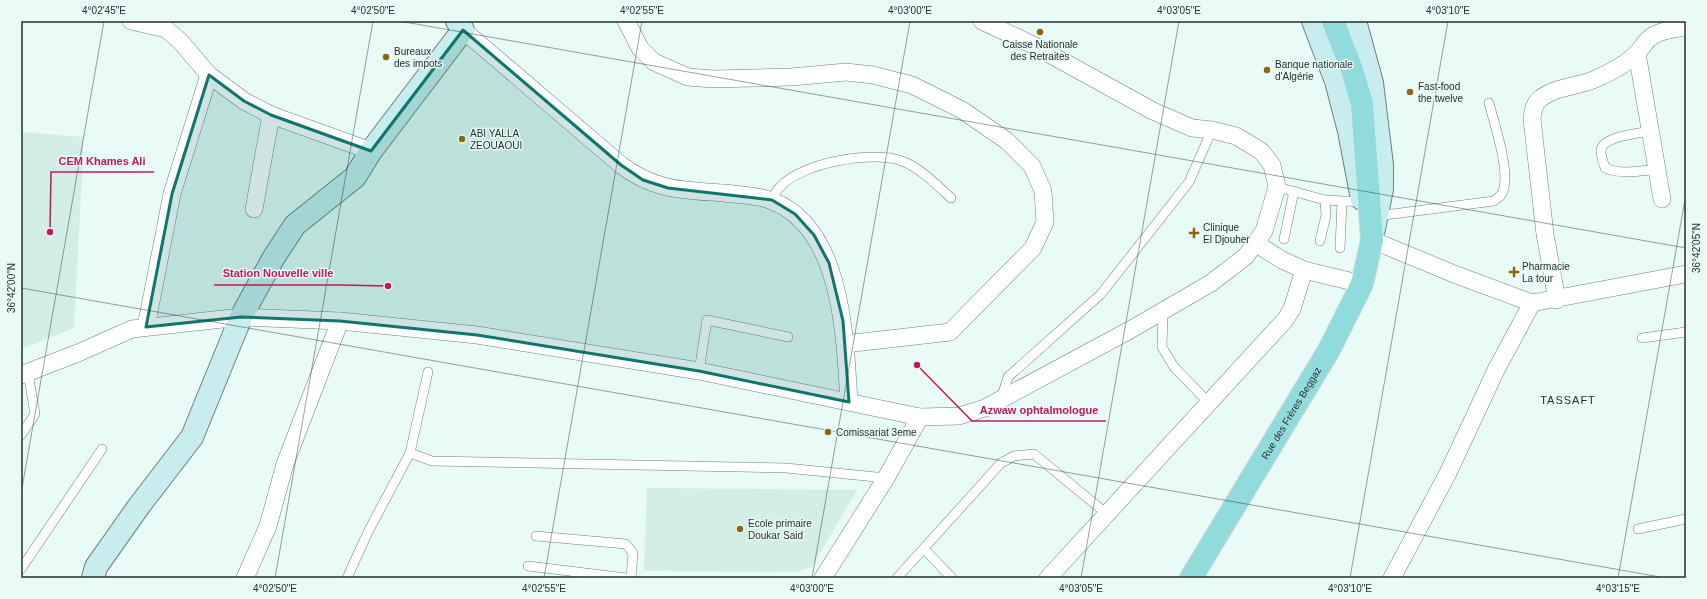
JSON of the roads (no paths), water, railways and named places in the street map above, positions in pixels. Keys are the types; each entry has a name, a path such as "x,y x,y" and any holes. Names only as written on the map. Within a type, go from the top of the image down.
{"main road":[{"name":"Rue des Frères Beggaz","path":"1197,574 1329,350 1362,284 1372,240 1362,104 1352,70 1318,23"}],"street":[{"path":"131,21 166,29 180,41 209,75 244,101 271,114 371,151"},
{"path":"626,21 640,48 654,62 688,77 713,79 791,77 846,72 873,75 912,85 962,110 1007,141 1032,166 1042,191 1045,222 1033,248 950,332 845,344"},
{"path":"24,374 78,353 132,328 241,317 340,321 477,335 698,371 920,417 959,416 986,408 1211,283 1246,256 1264,231 1277,187 1272,165 1261,151 1236,136 1212,130 1192,128 1153,111 1033,45 982,21"},
{"path":"1355,21 1372,83 1382,165 1382,189 1361,207"},
{"path":"1318,23 1336,81 1349,131 1361,207 1372,240 1454,274 1532,303 1557,300 1686,274"},
{"path":"93,578 96,567 139,506 192,437 241,317 274,257 295,225 355,177 371,151 460,26 621,165 643,180 668,188 740,195 772,200 795,214 814,235 829,263 843,322 849,402"},
{"path":"1557,300 1544,226 1532,119 1534,105 1541,98 1556,90 1592,81 1618,67 1637,53 1644,42 1660,32 1686,27"},
{"path":"1637,53 1652,131 1662,199"},
{"path":"146,327 172,194 209,75"},
{"path":"254,208 271,114"},
{"path":"1255,243 1282,260 1304,270 1362,284"},
{"path":"1048,578 1285,320 1292,309 1304,270"},
{"path":"1392,578 1448,473 1496,370 1532,303"},
{"path":"245,578 268,526 285,464 340,321"},
{"path":"822,578 886,478 920,417"}],"lane":[{"path":"1277,187 1325,200 1361,207 1494,201 1501,194 1505,183 1505,170 1488,103"},
{"path":"1001,400 1008,377 1101,294 1189,182 1212,130"},
{"path":"1652,131 1611,139 1604,144 1601,150 1605,168 1613,171 1628,172 1658,169"},
{"path":"772,200 779,187 795,175 825,164 856,158 879,156 903,161 930,179 950,198"},
{"path":"1284,239 1294,191"},
{"path":"1320,242 1326,215 1325,200"},
{"path":"1340,248 1361,207"},
{"path":"1163,311 1162,347 1174,367 1209,403"},
{"path":"698,371 707,320 788,337"},
{"path":"1642,338 1686,332"},
{"path":"347,578 368,532 410,453 428,372"},
{"path":"21,435 35,414 24,374"},
{"path":"21,569 102,449"},
{"path":"410,453 432,461 786,468 886,478"},
{"path":"897,578 1001,464 1014,456 1034,454 1107,514"},
{"path":"1638,529 1686,520"},
{"path":"536,536 626,544 633,552 631,578"},
{"path":"924,549 952,578"},
{"path":"528,566 626,578"}],"place":[{"name":"Caisse Nationale des Retraites","path":"1040,32"},
{"name":"Bureaux des impots","path":"386,57"},
{"name":"Banque nationale d'Algérie","path":"1267,70"},
{"name":"Fast-food the twelve","path":"1410,92"},
{"name":"ABI YALLA ZEOUAOUI","path":"462,139"},
{"name":"CEM Khames Ali","path":"50,232"},
{"name":"Clinique El Djouher","path":"1194,233"},
{"name":"Pharmacie La tour","path":"1514,272"},
{"name":"Station Nouvelle ville","path":"388,286"},
{"name":"Azwaw ophtalmologue","path":"917,365"},
{"name":"Comissariat 3eme","path":"828,432"},
{"name":"Ecole primaire Doukar Said","path":"740,529"}],"district":[{"name":"TASSAFT","path":"1568,400"}]}
